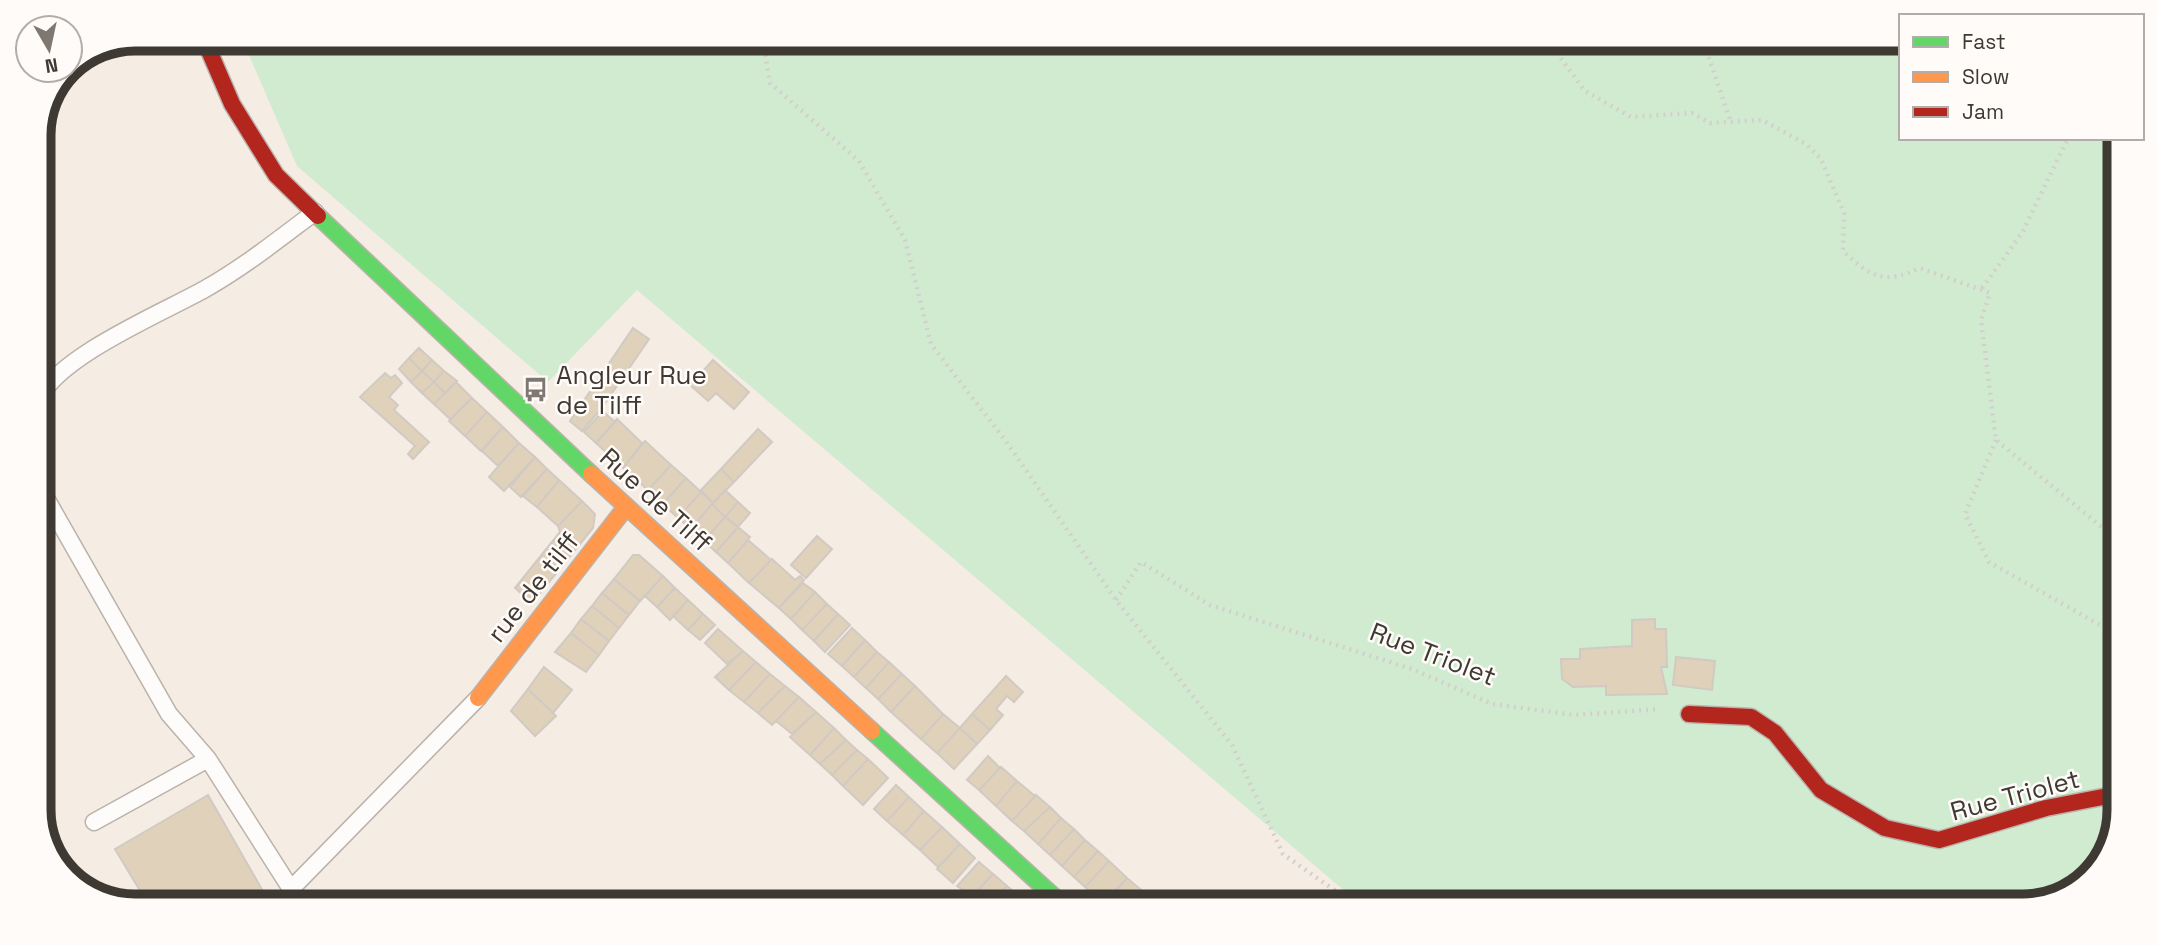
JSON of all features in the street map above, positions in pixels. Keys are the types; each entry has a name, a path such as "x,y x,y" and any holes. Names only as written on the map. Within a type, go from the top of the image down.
{"main road":[{"name":"Rue de Tilff","path":"209,51 232,104 276,175 626,507 1050,894"},
{"name":"rue de tilff","path":"478,698 626,507"},
{"name":"Rue Triolet","path":"1689,714 1751,717 1775,733 1821,790 1885,828 1939,841 2046,808 2107,796"}],"lane":[{"path":"51,379 134,324 242,266 315,212"},
{"path":"51,507 169,714 208,759 295,894 478,698"},
{"path":"94,822 208,759"}],"path":[{"path":"764,51 769,83 859,161 905,240 931,344 1004,440 1116,600 1231,745 1283,854 1340,894"},
{"path":"1555,51 1585,91 1631,117 1692,113 1710,123 1762,120 1806,145 1821,159 1844,213 1843,251 1866,273 1898,279 1920,268 1990,293 1981,320 1996,440 1965,514 1989,562 2107,629"},
{"path":"1706,51 1731,121"},
{"path":"1982,288 2022,233 2067,140"},
{"path":"1996,440 2107,531"},
{"name":"Rue Triolet","path":"1116,600 1141,562 1210,605 1412,669 1492,704 1574,715 1666,709 1689,714"}],"green space":[{"path":"247,51 1899,51 1899,140 2107,140 2107,810 2101,842 2090,861 2070,880 2034,894 1348,894 637,290 548,382 297,166"}],"building":[{"path":"633,328 649,339 602,408 582,431 570,421"},
{"path":"419,348 432,360 422,371 409,358"},
{"path":"409,358 422,371 411,382 399,369"},
{"path":"432,360 444,371 434,382 422,371"},
{"path":"713,360 749,392 734,409 716,393 708,401 690,385"},
{"path":"422,371 434,382 422,393 411,382"},
{"path":"444,371 457,381 445,393 434,382"},
{"path":"385,373 391,378 395,375 402,383 389,397 398,405 394,410 429,442 413,459 408,454 415,446 360,397"},
{"path":"434,382 445,393 434,404 422,393"},
{"path":"456,382 472,398 450,419 434,404"},
{"path":"472,398 487,412 465,436 449,421"},
{"path":"603,411 615,422 596,443 584,432"},
{"path":"487,412 503,427 481,451 465,436"},
{"path":"617,419 642,443 623,468 596,443"},
{"path":"503,427 519,443 498,466 482,451"},
{"path":"758,429 772,442 734,482 721,469"},
{"path":"645,441 671,465 648,490 623,468"},
{"path":"519,443 535,457 504,491 489,477"},
{"path":"535,457 547,469 521,497 510,487"},
{"path":"671,465 686,478 663,504 648,490"},
{"path":"547,469 559,480 537,507 523,496"},
{"path":"721,469 734,482 713,503 701,490"},
{"path":"686,478 701,492 678,518 663,504"},
{"path":"559,480 582,501 558,526 537,507"},
{"path":"725,490 738,502 725,517 712,504"},
{"path":"701,492 713,503 691,529 678,518"},
{"path":"582,501 595,514 593,528 532,603 515,588 560,532 558,526"},
{"path":"738,502 750,513 738,527 725,517"},
{"path":"712,504 725,517 704,541 691,529"},
{"path":"725,517 738,527 716,552 704,541"},
{"path":"738,527 750,537 728,563 716,552"},
{"path":"817,536 832,549 806,578 791,565"},
{"path":"748,540 771,560 749,583 728,563"},
{"path":"633,555 639,555 663,576 640,601 614,579"},
{"path":"772,559 795,580 800,576 804,580 779,608 749,583"},
{"path":"663,576 675,588 657,607 645,596"},
{"path":"614,579 640,601 629,615 602,593"},
{"path":"803,583 815,592 791,619 779,608"},
{"path":"675,588 688,600 670,620 657,607"},
{"path":"815,592 827,604 802,630 791,619"},
{"path":"602,593 629,615 619,628 592,606"},
{"path":"688,600 703,614 688,630 673,616"},
{"path":"827,604 838,614 814,641 802,630"},
{"path":"592,606 619,628 609,641 581,619"},
{"path":"703,614 715,625 700,640 688,630"},
{"path":"838,614 850,625 825,652 814,641"},
{"path":"581,619 609,641 599,655 571,633"},
{"path":"1655,619 1655,629 1666,629 1667,667 1661,667 1667,694 1606,695 1606,686 1573,687 1562,679 1561,659 1580,659 1580,649 1632,646 1632,620"},
{"path":"852,628 865,640 842,666 828,654"},
{"path":"718,629 743,651 727,664 705,643"},
{"path":"571,633 599,655 586,672 555,652"},
{"path":"865,640 877,652 854,677 842,666"},
{"path":"743,651 756,662 729,690 715,677"},
{"path":"877,652 889,662 866,688 854,677"},
{"path":"1676,657 1715,661 1712,690 1673,685"},
{"path":"756,662 770,674 744,702 729,690"},
{"path":"889,662 902,674 878,699 866,688"},
{"path":"544,667 572,690 553,713 528,689"},
{"path":"770,674 785,686 758,713 744,702"},
{"path":"902,674 915,686 891,712 878,699"},
{"path":"1006,676 1023,692 1014,702 1007,696 996,709 1003,715 990,730 972,714"},
{"path":"785,686 799,697 772,725 758,713"},
{"path":"915,686 943,714 921,739 891,712"},
{"path":"528,689 556,716 535,736 511,711"},
{"path":"799,697 816,712 792,734 776,721"},
{"path":"816,712 834,728 810,755 790,737"},
{"path":"943,714 960,728 937,753 921,739"},
{"path":"972,714 990,730 977,744 960,728"},
{"path":"834,728 846,740 820,764 810,755"},
{"path":"960,728 977,744 954,769 937,753"},
{"path":"846,740 857,750 832,775 820,764"},
{"path":"857,750 868,759 843,786 832,775"},
{"path":"988,756 1000,768 979,790 967,780"},
{"path":"868,759 888,778 863,805 843,786"},
{"path":"1001,767 1017,781 996,806 979,790"},
{"path":"1017,781 1035,796 1012,821 996,806"},
{"path":"896,785 909,797 887,821 874,809"},
{"path":"208,795 265,894 142,894 115,849"},
{"path":"1036,795 1050,807 1024,831 1012,821"},
{"path":"909,797 924,811 903,835 887,821"},
{"path":"1050,807 1061,818 1038,844 1024,831"},
{"path":"924,811 942,827 920,850 903,835"},
{"path":"1061,818 1074,829 1050,855 1038,844"},
{"path":"942,827 960,844 938,867 920,850"},
{"path":"1074,829 1085,840 1062,866 1050,855"},
{"path":"1085,840 1098,851 1074,877 1062,866"},
{"path":"960,844 975,858 953,883 937,869"},
{"path":"1098,851 1109,861 1085,887 1074,877"},
{"path":"1109,861 1127,878 1112,894 1093,894 1085,887"},
{"path":"979,862 993,874 974,894 959,894 963,890 957,886"},
{"path":"993,874 1007,886 999,894 974,894"},
{"path":"1127,878 1140,889 1135,894 1114,894"},
{"path":"1007,886 1016,894 999,894"}],"traffic: fast":[{"path":"318,216 591,474"},
{"path":"872,731 1051,894"}],"traffic: slow":[{"path":"591,474 872,731"},
{"path":"478,698 626,507"}],"traffic: jam":[{"path":"209,51 232,104 276,175 318,216"},
{"path":"1689,714 1751,717 1775,733 1821,790 1885,828 1939,840 2046,808 2107,796"}],"place":[{"name":"Angleur Rue de Tilff","path":"536,390"}]}
